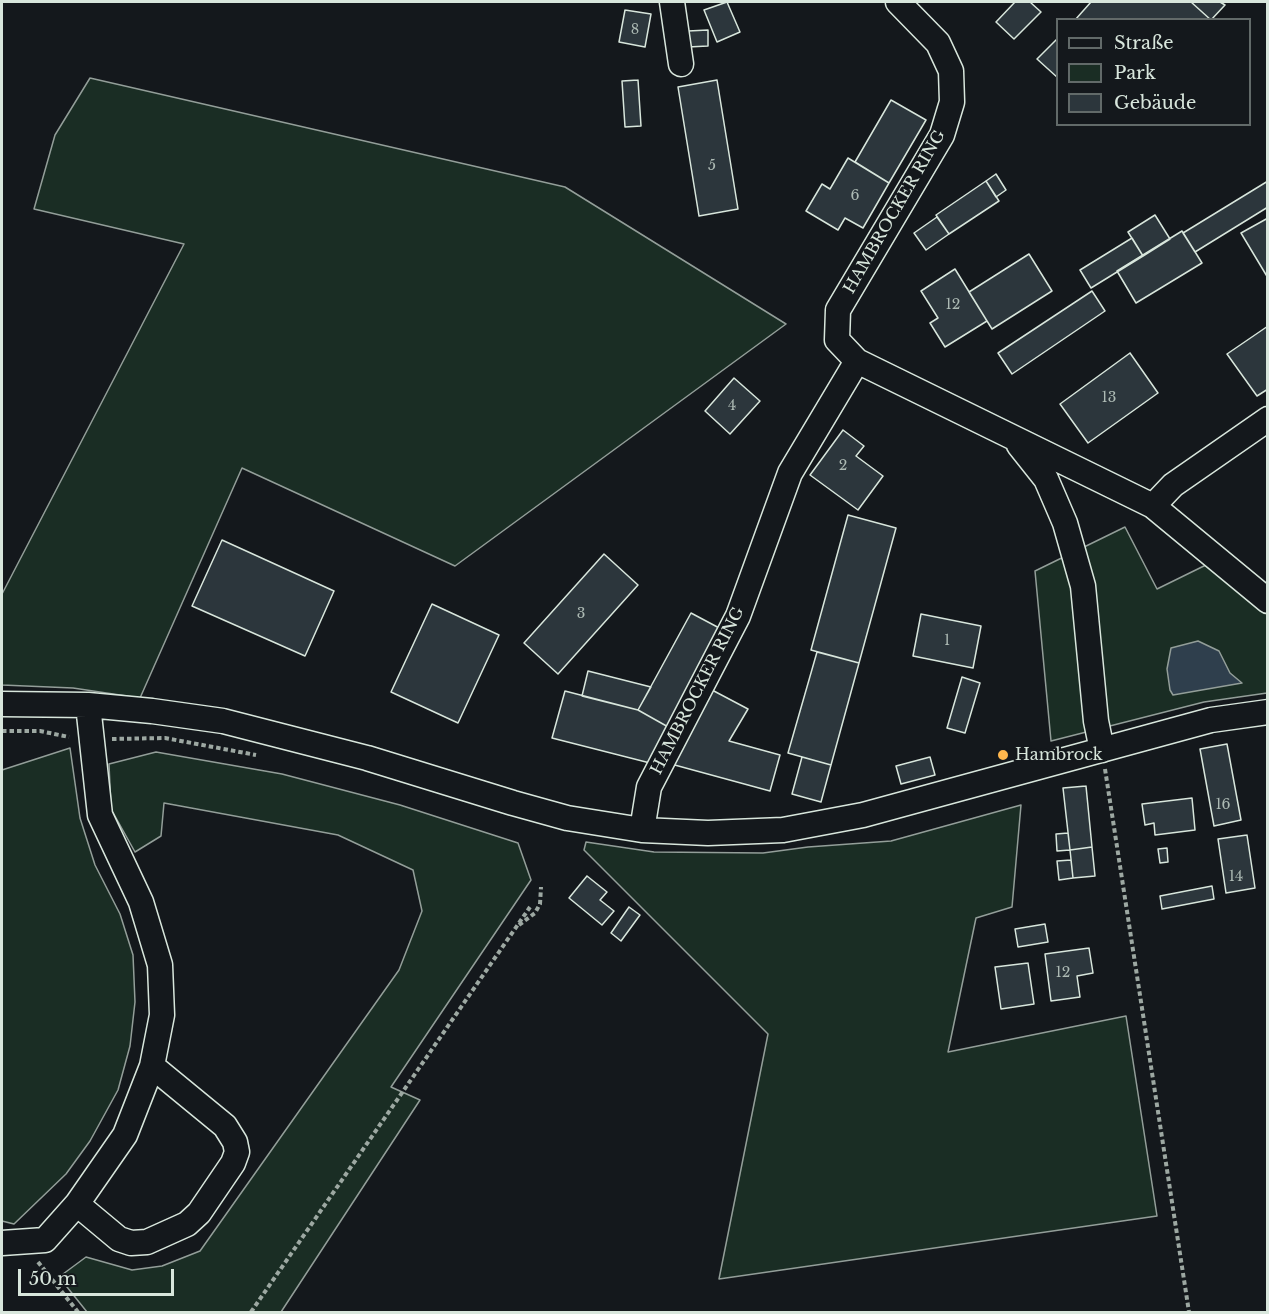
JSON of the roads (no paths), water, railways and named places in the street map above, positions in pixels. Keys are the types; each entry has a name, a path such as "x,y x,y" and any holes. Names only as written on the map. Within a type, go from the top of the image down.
{"street":[{"path":"672,2 681,64"},
{"name":"HAMBROCKER RING","path":"898,2 938,43 951,71 952,102 942,135 838,310 837,340 856,362 1153,506 1268,601"},
{"name":"HAMBROCKER RING","path":"642,830 649,787 738,616 790,472 856,362"},
{"path":"1153,506 1173,485 1268,419"},
{"name":"HAMBROCKER RING","path":"1013,438 1046,479 1065,524 1083,586 1096,721 1103,759"},
{"path":"2,705 88,705 223,721 367,758 556,815 642,830 708,833 783,830 863,816 1103,759 1211,720 1268,711"},
{"path":"10,1242 45,1240 77,1204 125,1135 152,1066 162,1015 160,965 141,902 100,815 88,705"},
{"path":"77,1204 119,1239 131,1243 147,1242 187,1224 199,1213 233,1163 237,1152 236,1142 225,1126 152,1066"}],"water":[{"path":"1198,641 1219,651 1230,673 1242,683 1173,695 1167,669 1171,648"}],"place":[{"name":"Hambrock","path":"1003,755"}]}
